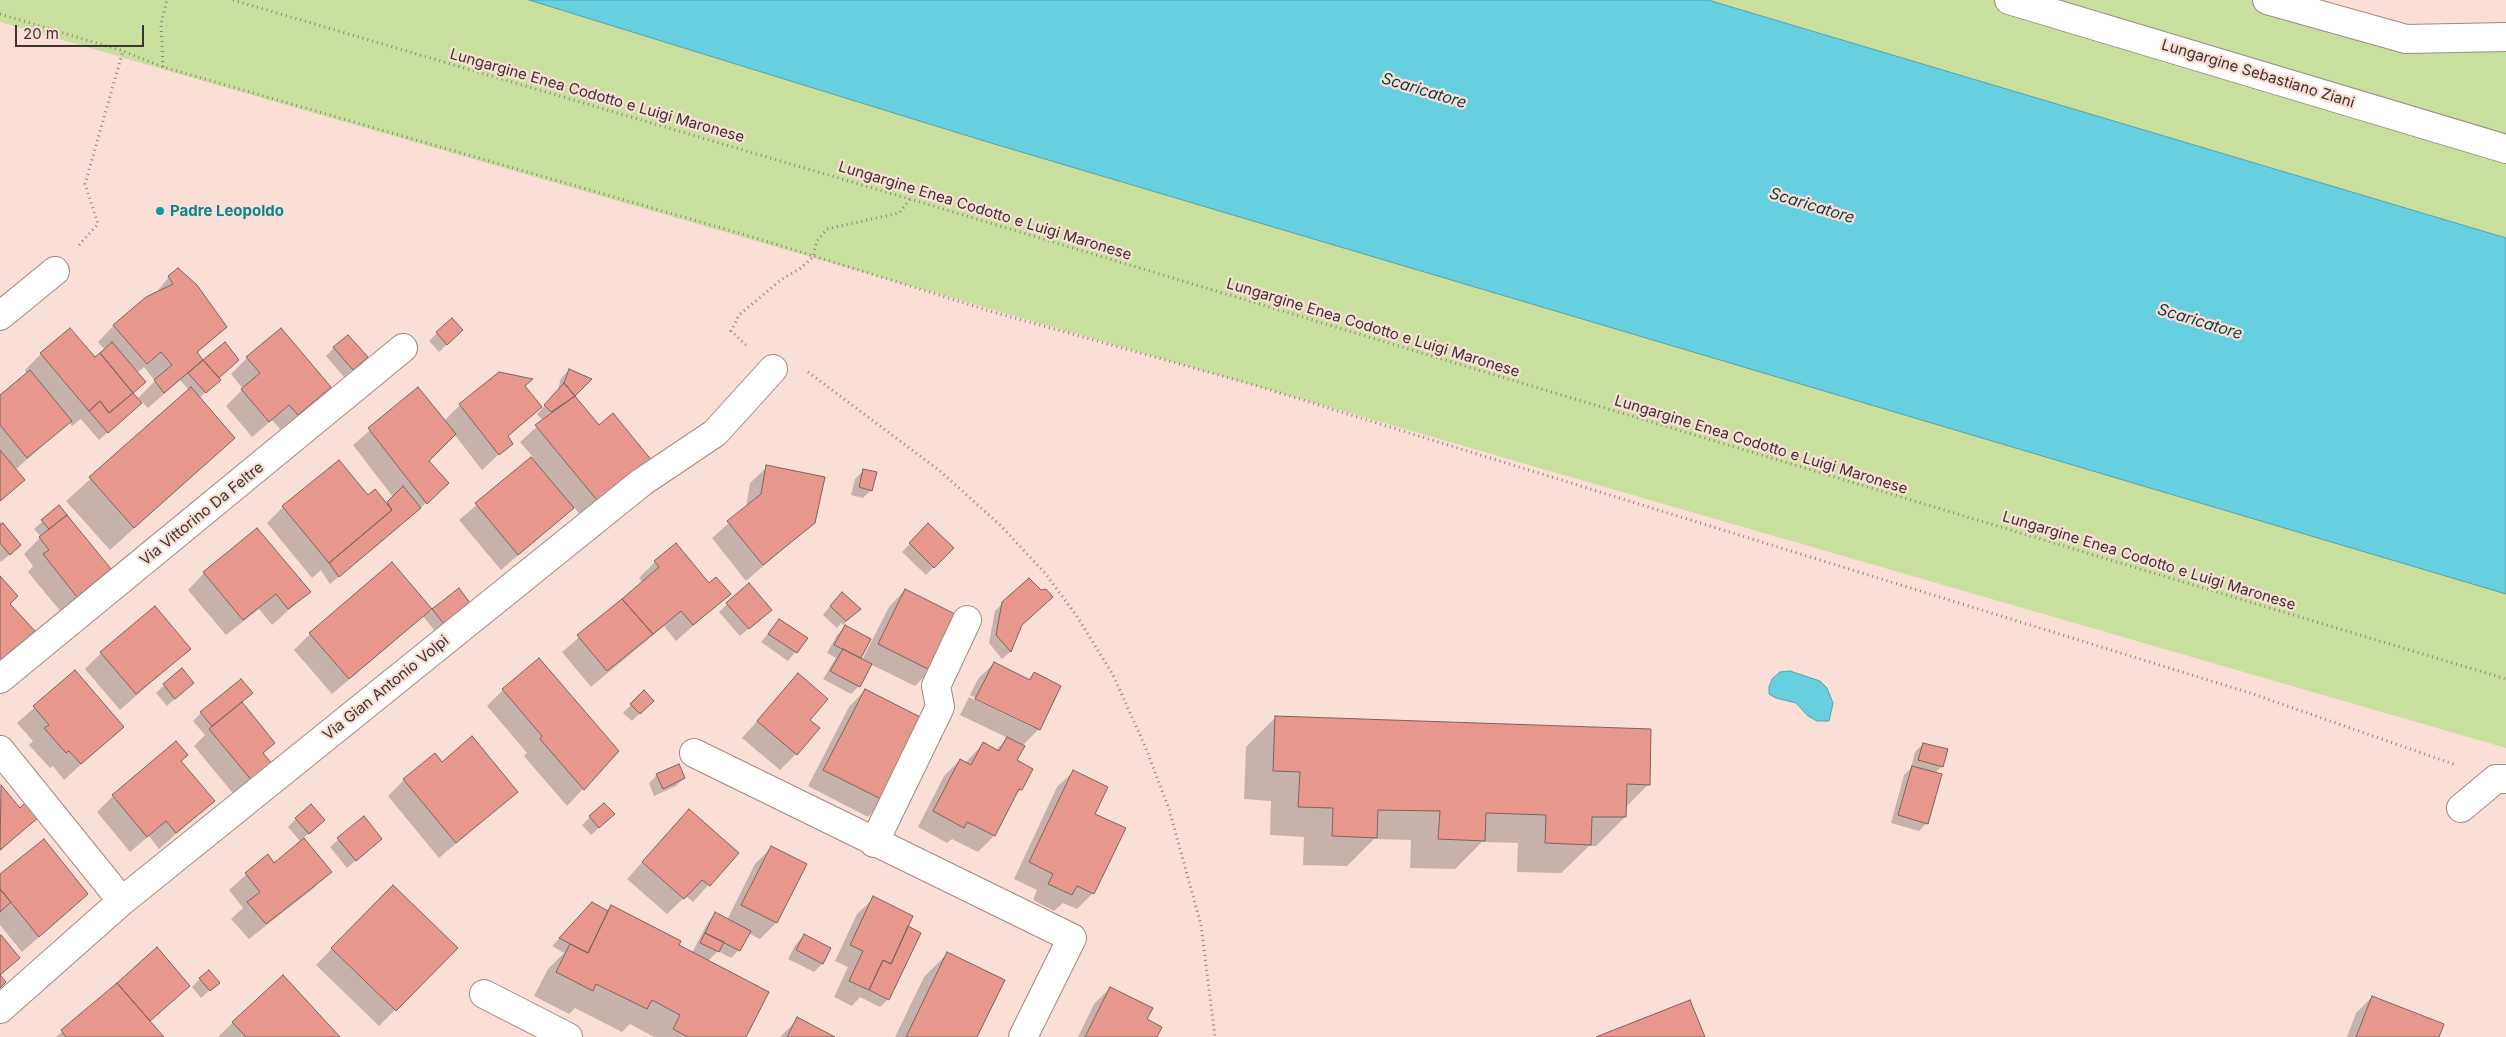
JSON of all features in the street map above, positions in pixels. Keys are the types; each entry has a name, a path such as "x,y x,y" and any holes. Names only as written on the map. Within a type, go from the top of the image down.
{"street":[{"name":"Lungargine Sebastiano Ziani","path":"2009,0 2506,149"},
{"path":"2267,0 2406,39 2506,36"},
{"path":"0,316 55,271"},
{"name":"Via Vittorino Da Feltre","path":"0,679 404,348"},
{"name":"Via Gian Antonio Volpi","path":"0,1009 122,901 642,482 715,433 773,369"},
{"path":"874,842 940,707 936,686 967,620"},
{"path":"0,750 122,901"},
{"path":"694,753 1072,938 1023,1037"},
{"path":"2461,808 2501,779"},
{"path":"484,994 568,1037"}],"path":[{"path":"163,67 161,24 167,0"},
{"name":"Lungargine Enea Codotto e Luigi Maronese","path":"234,0 910,199 2506,679"},
{"path":"0,14 123,50 163,67 737,232 990,311 1254,385 2250,693 2501,779"},
{"path":"55,271 98,224 84,184 123,50"},
{"path":"910,199 899,213 827,229 816,241 813,257 801,268 782,279 739,315 731,331 773,369 797,365 816,377 940,471 1000,526 1045,573 1076,614 1113,675 1145,746 1169,809 1201,925 1215,1037"}],"green space":[{"path":"0,0 2317,0 2436,39 2506,25 2506,748 0,22"}],"water":[{"name":"Scaricatore","path":"529,0 1708,0 2506,238 2506,594 981,140"},
{"path":"1790,671 1820,681 1827,688 1833,703 1829,721 1817,721 1808,716 1796,703 1776,698 1769,694 1772,679 1780,672"}],"building":[{"path":"178,268 197,285 227,327 197,352 203,360 164,393 154,380 172,365 161,352 147,364 113,325 146,297 173,284 168,276"},
{"path":"452,318 463,330 447,345 436,332"},
{"path":"70,328 95,357 100,353 133,393 109,413 100,401 89,411 40,353"},
{"path":"281,328 331,387 298,415 289,405 269,422 241,389 260,373 246,357"},
{"path":"348,335 368,357 353,370 333,347"},
{"path":"112,342 146,382 133,393 100,353"},
{"path":"225,342 239,360 219,378 203,360"},
{"path":"203,360 221,380 206,393 188,373"},
{"path":"569,369 592,379 575,396 564,383"},
{"path":"30,370 72,421 27,458 0,425 0,395"},
{"path":"499,372 533,379 525,386 542,407 508,436 513,444 499,455 459,404"},
{"path":"564,383 575,396 551,412 544,405"},
{"path":"191,387 235,438 134,528 89,477"},
{"path":"418,387 456,434 429,461 449,483 427,504 368,428"},
{"path":"133,393 142,403 108,433 89,411 100,401 109,413"},
{"path":"575,396 599,425 613,413 653,462 601,505 535,425"},
{"path":"0,450 25,480 0,501"},
{"path":"531,457 574,508 518,555 475,503"},
{"path":"339,460 368,495 375,489 392,510 329,563 282,506"},
{"path":"766,465 825,477 815,523 763,565 727,521 761,494"},
{"path":"863,469 877,472 872,491 859,487"},
{"path":"403,486 421,508 339,577 329,563 392,510 387,502"},
{"path":"59,505 67,515 49,529 41,520"},
{"path":"67,515 111,569 77,597 43,554 49,550 39,537"},
{"path":"3,523 21,545 10,555 0,543 0,525"},
{"path":"928,523 954,548 934,568 909,543"},
{"path":"257,528 311,592 288,609 276,594 243,620 203,572"},
{"path":"676,543 709,583 716,577 731,594 693,625 681,611 653,634 622,599 659,567 654,561"},
{"path":"392,562 432,609 349,679 309,633"},
{"path":"0,576 18,596 10,604 35,631 0,663"},
{"path":"1029,578 1041,590 1046,589 1053,597 1022,625 1011,652 996,635 1002,602"},
{"path":"749,583 772,610 749,629 726,603"},
{"path":"459,588 470,603 444,624 432,609"},
{"path":"905,589 959,616 932,671 878,644"},
{"path":"842,592 861,609 846,621 830,606"},
{"path":"622,599 653,634 607,671 577,635"},
{"path":"155,606 191,649 136,694 100,652"},
{"path":"779,619 808,638 797,653 768,634"},
{"path":"845,625 871,639 861,658 834,645"},
{"path":"843,649 872,664 860,687 830,671"},
{"path":"539,658 619,751 584,790 540,739 542,736 502,689"},
{"path":"994,662 1030,680 1034,672 1061,686 1040,730 975,699"},
{"path":"182,668 194,683 175,699 163,684"},
{"path":"75,670 124,727 81,764 69,751 66,753 44,728 49,725 33,706"},
{"path":"798,673 828,699 810,720 820,728 797,755 757,721"},
{"path":"241,679 253,693 212,726 200,712"},
{"path":"865,689 926,720 885,801 823,770"},
{"path":"644,690 654,701 640,714 630,704"},
{"path":"242,702 275,743 263,753 278,771 258,788 209,729"},
{"path":"1275,716 1651,729 1650,785 1627,784 1626,817 1592,817 1591,845 1545,843 1546,815 1486,813 1485,841 1438,839 1440,811 1378,810 1377,838 1332,836 1333,808 1298,807 1300,772 1273,771"},
{"path":"472,736 518,792 456,843 403,779 435,753 442,762"},
{"path":"1007,737 1025,746 1017,760 1033,769 1022,790 1019,789 995,836 967,822 964,828 933,811 960,759 971,765 983,742 999,751"},
{"path":"176,741 188,755 181,761 215,801 176,833 166,821 147,837 112,795"},
{"path":"1923,743 1948,749 1943,767 1918,760"},
{"path":"679,764 685,778 663,789 656,774"},
{"path":"1912,766 1942,774 1928,824 1898,815"},
{"path":"1073,770 1108,787 1095,814 1126,828 1094,894 1077,886 1072,895 1048,884 1053,874 1029,862"},
{"path":"1,785 20,808 27,801 39,817 0,850"},
{"path":"604,803 615,814 599,828 589,816"},
{"path":"311,804 325,820 309,834 295,818"},
{"path":"689,809 739,853 710,886 702,880 684,899 642,862"},
{"path":"364,816 382,839 356,861 337,838"},
{"path":"304,838 332,872 266,924 247,902 260,892 245,873 268,854 274,863"},
{"path":"44,839 88,894 39,937 0,889 0,874"},
{"path":"771,846 807,864 777,923 741,905"},
{"path":"393,885 458,948 396,1011 331,948"},
{"path":"0,889 11,902 0,912"},
{"path":"873,896 913,916 891,964 883,960 869,990 849,981 863,951 850,945"},
{"path":"592,902 608,911 588,953 559,938"},
{"path":"611,905 681,941 679,945 769,992 746,1037 688,1037 673,1029 680,1015 652,1000 647,1009 596,984 593,991 556,972 570,944 588,953"},
{"path":"715,912 751,931 740,951 705,933"},
{"path":"908,926 921,933 889,1000 869,990 883,960 891,964"},
{"path":"705,933 724,942 719,952 700,943"},
{"path":"804,934 831,948 823,964 796,950"},
{"path":"1,935 20,958 0,975 0,937"},
{"path":"157,947 190,986 150,1021 117,983"},
{"path":"947,952 1005,980 977,1037 906,1037"},
{"path":"209,970 220,983 210,991 199,978"},
{"path":"0,975 6,982 0,988"},
{"path":"283,975 340,1037 246,1037 232,1022"},
{"path":"117,983 164,1037 66,1037 61,1030"},
{"path":"1110,987 1153,1008 1147,1019 1162,1027 1157,1037 1085,1037"},
{"path":"2372,996 2444,1024 2439,1037 2356,1037"},
{"path":"1690,1000 1705,1037 1596,1037"},
{"path":"797,1017 835,1037 787,1037"}],"place":[{"name":"Padre Leopoldo","path":"160,211"}]}
